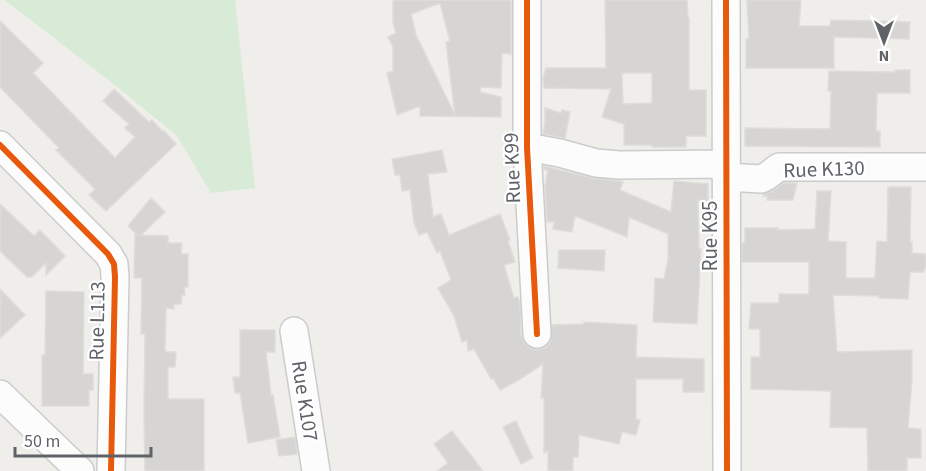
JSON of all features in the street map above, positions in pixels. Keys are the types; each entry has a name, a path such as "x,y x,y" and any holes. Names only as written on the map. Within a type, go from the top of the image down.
{"street":[{"name":"Rue K99","path":"527,0 527,147 537,334"},
{"name":"Rue K95","path":"726,0 727,471"},
{"name":"Rue L113","path":"0,145 108,254 114,264 111,471"},
{"name":"Rue K130","path":"527,147 596,162 726,170 761,179 766,178 779,167 926,167"},
{"name":"Rue K107","path":"294,331 316,471"},
{"path":"0,394 80,471"}],"green space":[{"path":"5,0 235,0 255,188 211,193 177,136"}],"building":[{"path":"393,0 511,0 511,54 502,53 501,88 481,87 480,92 501,97 501,117 420,116 420,106 397,115 387,73 393,71 393,47 388,37 396,33 393,22","holes":["440,3 450,41 446,42 455,115 416,35 411,14"]},
{"path":"605,0 687,0 689,90 706,90 706,136 686,136 686,147 624,145 624,124 602,117 611,89 544,88 543,78 546,68 606,68","holes":["622,73 652,73 652,103 623,104"]},
{"path":"747,0 801,0 799,26 830,26 831,20 910,22 909,39 834,37 834,68 746,68 746,39 749,39"},
{"path":"0,21 43,63 33,73 115,158 135,137 125,128 129,124 103,101 114,89 149,122 152,120 176,144 106,211 89,195 95,189 56,150 59,148 0,87"},
{"path":"895,70 910,70 910,93 877,93 876,131 880,131 880,147 745,146 745,128 830,129 829,71 895,72"},
{"path":"545,108 561,113 562,110 570,112 565,138 543,134"},
{"path":"442,150 447,172 428,174 433,217 441,214 449,235 500,214 515,262 504,265 514,298 518,297 521,335 529,348 537,350 546,347 551,341 552,325 584,324 584,322 637,325 636,357 704,359 704,392 683,392 683,379 636,379 636,419 640,420 636,435 622,432 619,444 579,435 578,457 573,457 573,471 548,471 548,451 544,453 544,398 541,398 543,364 500,390 474,349 468,351 467,340 462,342 454,316 438,288 451,280 440,251 437,253 427,232 419,235 414,223 410,190 402,191 400,175 395,175 392,159"},
{"path":"544,166 592,178 623,182 620,190 671,212 674,181 708,184 708,201 698,200 699,249 701,249 697,324 653,322 655,278 664,279 668,260 668,234 629,217 627,237 575,216 572,232 553,229 554,222 547,222 545,186 548,171 544,169"},
{"path":"784,183 797,183 793,200 767,200 767,196 763,196 763,194 773,191"},
{"path":"888,187 911,187 910,242 912,242 912,253 926,254 926,268 924,272 910,272 908,299 833,295 837,352 912,350 908,428 921,429 921,458 907,458 907,471 868,471 867,428 830,427 831,391 751,389 751,357 760,357 760,329 749,329 751,303 779,303 779,294 809,294 809,262 742,262 742,243 745,243 745,228 815,229 817,191 831,191 828,241 846,242 846,278 875,278 877,241 887,242"},
{"path":"151,198 165,212 141,235 168,236 168,243 182,243 181,254 188,254 188,287 184,287 185,295 182,295 181,304 174,304 174,309 166,308 165,352 176,352 175,367 168,367 168,399 204,399 204,471 145,471 145,334 141,334 142,278 134,278 135,235 137,235 128,226"},
{"path":"0,204 34,236 40,230 65,256 46,275 46,263 32,277 27,277 0,251"},
{"path":"559,250 605,250 604,271 558,268"},
{"path":"0,289 25,315 0,338"},
{"path":"46,291 84,292 83,374 93,374 93,390 89,390 89,406 42,406"},
{"path":"240,330 275,330 275,352 266,352 271,395 273,395 280,437 248,443 240,393 235,393 233,377 240,377"},
{"path":"516,421 533,458 521,464 503,427"},
{"path":"452,431 483,471 437,471 448,463 434,444"},
{"path":"295,437 297,454 279,456 276,440"}],"cycle path":[{"path":"527,0 527,147 537,334"},
{"path":"726,0 727,471"},
{"path":"0,145 108,254 114,264 111,471"}]}
